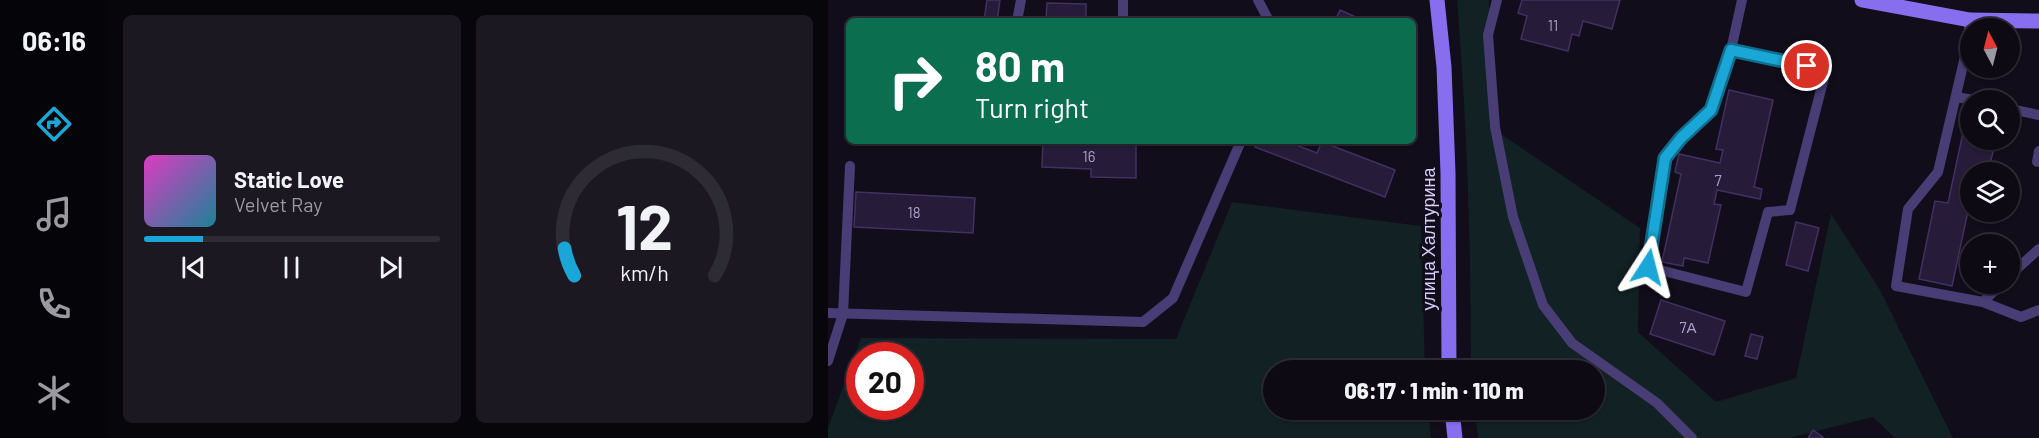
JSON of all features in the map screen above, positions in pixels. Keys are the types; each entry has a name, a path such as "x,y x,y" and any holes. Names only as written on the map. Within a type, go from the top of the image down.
{"main road":[{"name":"улица Халтурина","path":"1437,0 1444,67 1448,173 1449,360"},
{"path":"1862,0 1897,4 1961,18"},
{"path":"2020,21 2039,21"},
{"path":"1453,420 1455,438"}],"lane":[{"path":"1018,18 1021,0"},
{"path":"1123,0 1123,18"},
{"path":"1258,0 1267,18"},
{"path":"1497,0 1488,35 1495,126 1513,217 1543,306 1572,343 1657,404 1692,438"},
{"path":"1731,50 1826,70 1790,210 1768,212 1746,292 1648,267 1665,158 1681,138 1711,110 1731,50 1742,0"},
{"path":"1960,74 1938,172 1908,209 1896,286 1983,302 2021,317 2039,310"},
{"path":"1956,96 1960,97"},
{"path":"2020,111 2039,115"},
{"path":"828,313 1143,322 1173,298 1240,144"},
{"path":"828,361 843,314 850,165"},
{"path":"2020,265 2039,249"},
{"path":"1983,302 1991,294"}],"shaded area":[{"path":"1457,0 1489,0 1489,126 1640,228 1638,332 1716,402 1796,378 1831,214 1879,288 1953,438 1895,438 1873,417 1789,438 1478,438 1476,420 1605,420 1605,360 1471,360 1468,185"},
{"path":"1232,202 1421,226 1425,360 1263,360 1263,420 1429,420 1431,438 828,438 828,428 846,379 846,420 924,420 924,342 860,342 861,338 1176,339"}],"building":[{"path":"987,0 1000,0 997,18 984,18"},
{"path":"1522,0 1620,0 1612,29 1583,21 1579,36 1572,34 1568,51 1521,39 1527,16 1518,13"},
{"path":"1047,3 1086,4 1086,18 1046,18"},
{"path":"1340,10 1358,18 1336,18"},
{"path":"1729,90 1773,100 1754,187 1762,189 1760,199 1717,190 1714,204 1721,205 1708,263 1684,258 1683,266 1662,262 1681,174 1675,172 1679,154 1720,163 1723,150 1716,149"},
{"path":"1043,144 1136,145 1136,178 1091,177 1091,169 1042,167"},
{"path":"1256,144 1294,144 1317,153 1321,144 1327,144 1395,170 1385,197 1255,147"},
{"path":"1960,147 1960,150 1994,150 1990,162 1960,162 1960,222 1966,222 1963,234 1960,234 1960,248 1952,286 1919,279 1935,201 1948,203"},
{"path":"856,192 975,198 973,233 854,227"},
{"path":"1796,222 1819,228 1808,271 1786,265"},
{"path":"1661,300 1725,321 1714,355 1650,334"},
{"path":"1751,334 1763,337 1757,359 1745,356"},
{"path":"1813,430 1824,438 1808,438"}],"route":[{"path":"1648,267 1665,158 1681,138 1711,110 1731,50 1807,66"}]}
